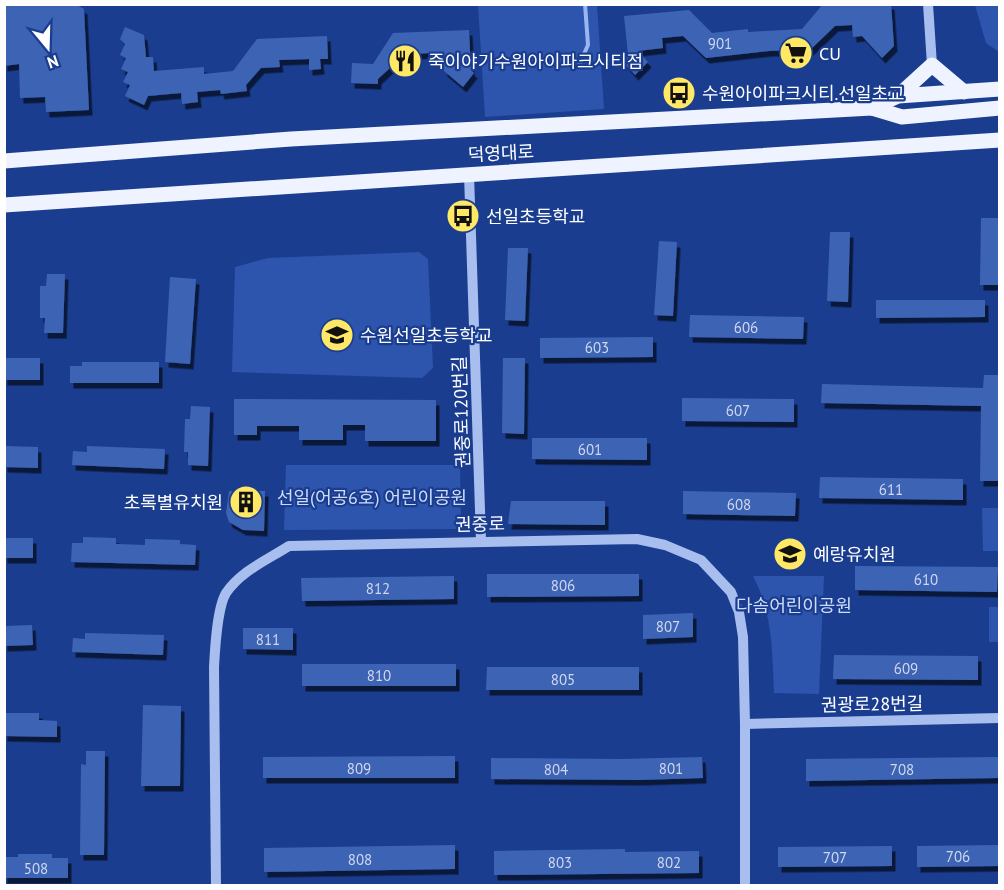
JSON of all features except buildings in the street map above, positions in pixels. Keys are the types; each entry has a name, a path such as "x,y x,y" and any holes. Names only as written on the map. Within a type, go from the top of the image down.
{"main road":[{"path":"898,96 932,65 964,92"},
{"name":"덕영대로","path":"872,108 898,96 999,89"},
{"name":"덕영대로","path":"4,161 291,139 872,108 902,117 999,108"},
{"name":"덕영대로","path":"4,205 999,140"}],"street":[{"path":"928,4 932,65"},
{"name":"권중로120번길","path":"469,174 482,541"},
{"name":"권중로","path":"216,885 214,667 217,631 225,595 243,574 289,546 637,539 665,545 701,560 730,592 739,612 743,637 745,724 745,885"},
{"name":"권광로28번길","path":"745,724 999,718"}],"green space":[{"path":"478,5 597,5 604,109 485,117"},
{"path":"975,5 999,5 999,52 986,43"},
{"path":"419,252 428,259 433,368 422,378 232,372 235,267 268,258"},
{"name":"선일(어공6호) 어린이공원","path":"286,465 460,465 461,529 284,530"},
{"path":"982,508 999,508 999,551 983,551"},
{"name":"다솜어린이공원","path":"753,576 824,576 819,694 774,693 768,619 760,590"},
{"path":"989,607 999,607 999,642 989,642"}],"waterway":[{"path":"580,63 588,45 585,4"}],"place":[{"name":"CU","path":"796,53"},
{"name":"죽이야기수원아이파크시티점","path":"405,61"},
{"name":"수원아이파크시티.선일초교","path":"679,93"},
{"name":"선일초등학교","path":"463,216"},
{"name":"수원선일초등학교","path":"337,335"},
{"name":"초록별유치원","path":"246,502"},
{"name":"예랑유치원","path":"790,554"}]}
